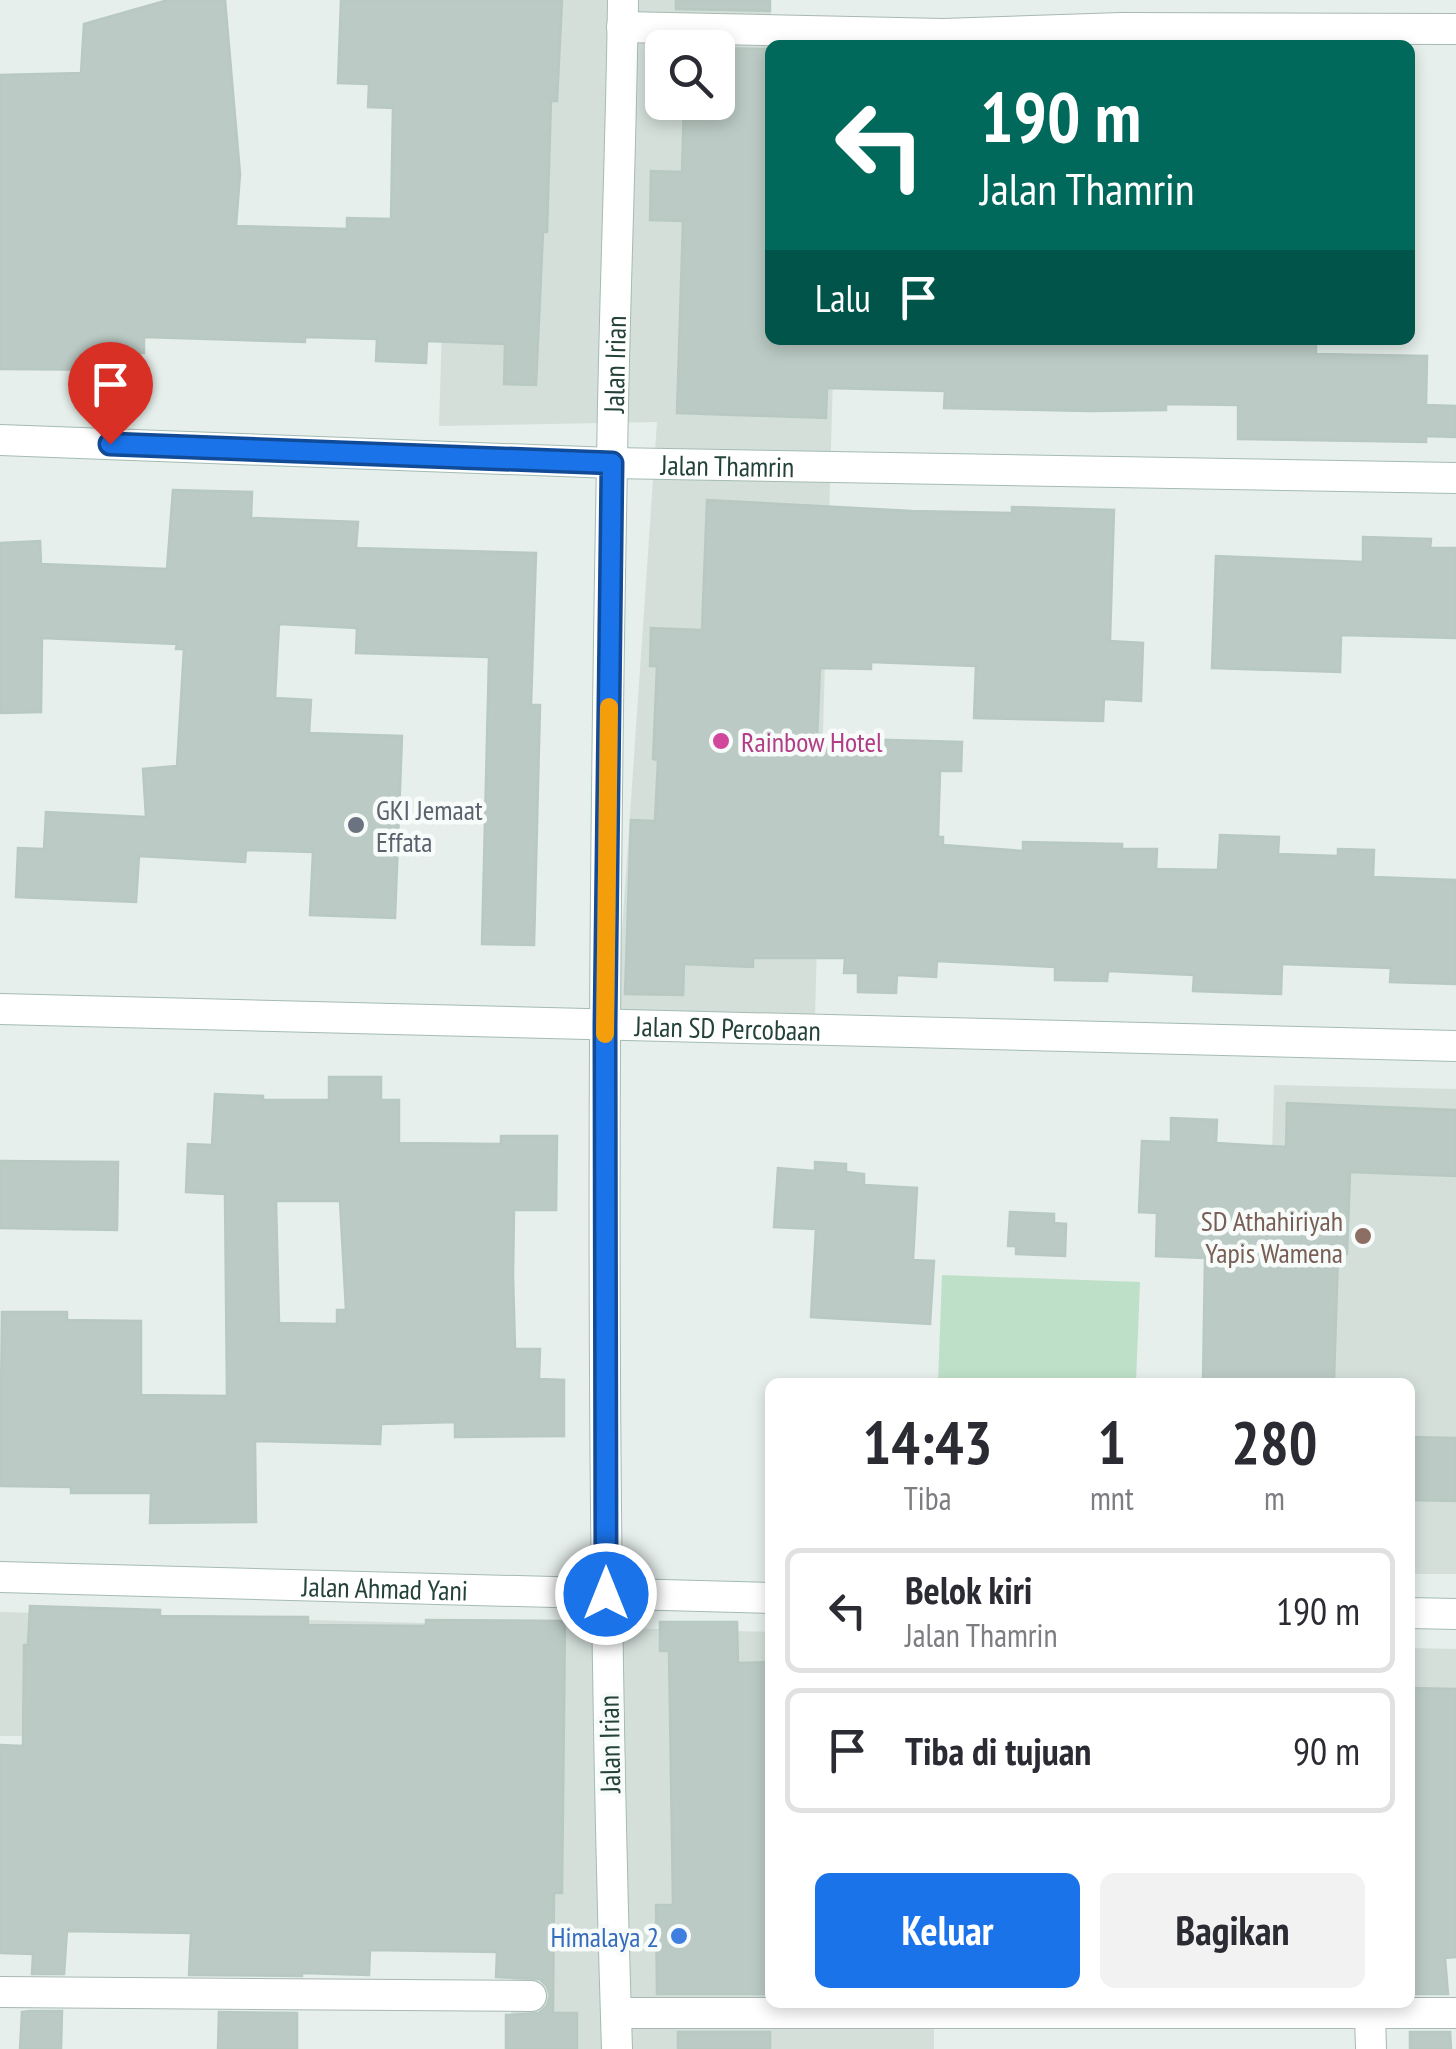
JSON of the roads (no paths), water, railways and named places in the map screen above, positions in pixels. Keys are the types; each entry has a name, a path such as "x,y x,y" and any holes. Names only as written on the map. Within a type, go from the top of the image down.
{"street":[{"path":"623,14 942,34 1120,28 1456,29"},
{"name":"Jalan Irian","path":"617,2049 606,1594 605,1026 612,463 623,14"},
{"name":"Jalan Thamrin","path":"0,440 612,463 1456,478"},
{"name":"Jalan SD Percobaan","path":"0,1009 1456,1046"},
{"name":"Jalan Ahmad Yani","path":"0,1576 765,1598"},
{"path":"1415,1613 1456,1614"},
{"path":"0,1992 530,1996"},
{"path":"616,2013 1456,2013"},
{"path":"1370,2015 1372,2049"}],"place":[{"name":"Rainbow Hotel","path":"721,741"},
{"name":"GKI Jemaat Effata","path":"356,825"},
{"name":"SD Athahiriyah Yapis Wamena","path":"1363,1236"},
{"name":"Himalaya 2","path":"679,1936"}]}
